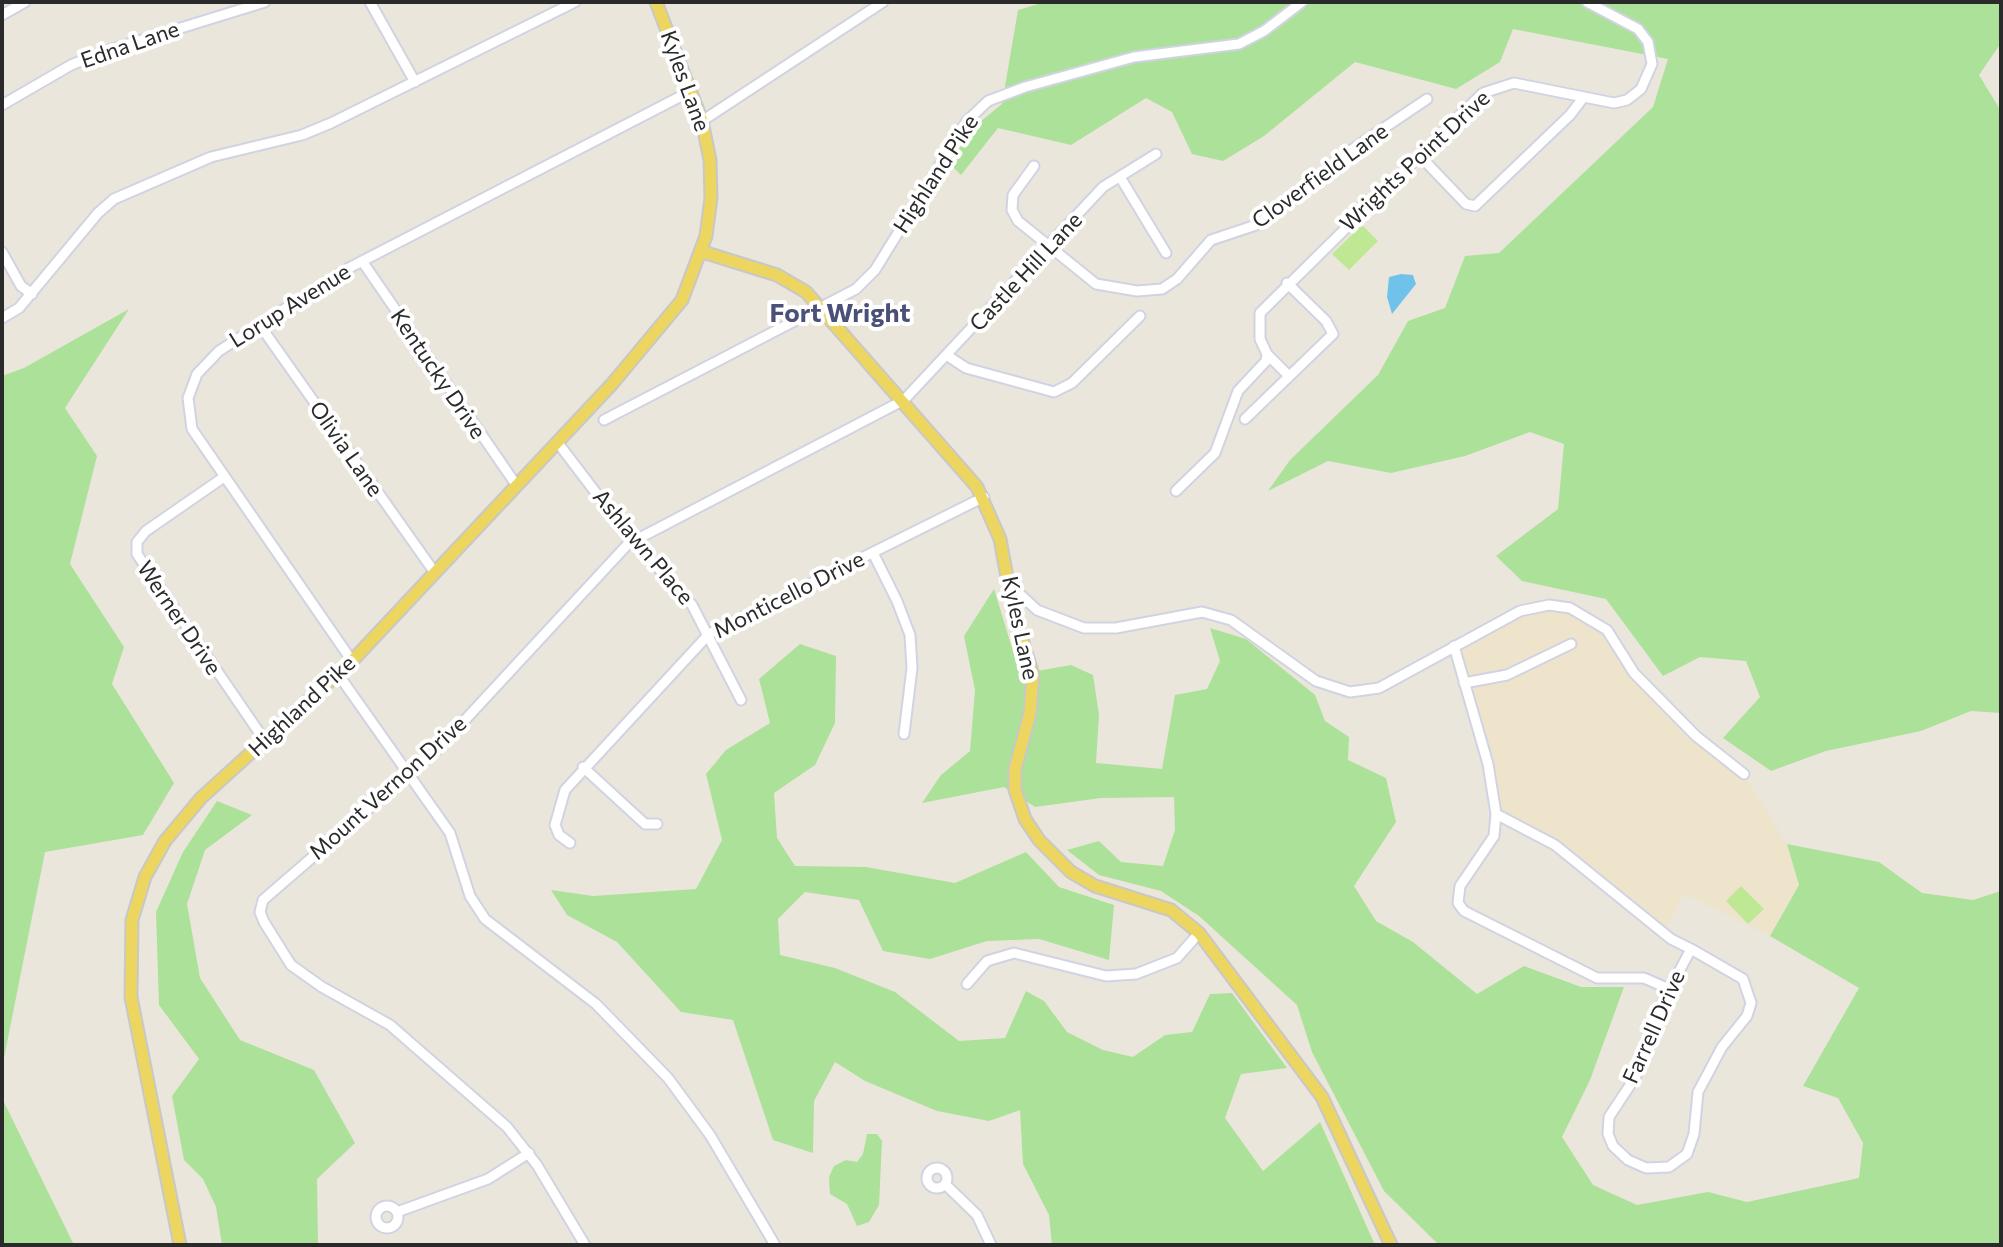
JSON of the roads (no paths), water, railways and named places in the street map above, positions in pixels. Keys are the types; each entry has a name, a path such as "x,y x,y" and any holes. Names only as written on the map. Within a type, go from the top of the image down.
{"main road":[{"name":"Kyles Lane","path":"656,2 702,121 712,181 710,217 703,252 789,280 821,308 904,400 984,497 1000,539 1013,610 1033,675 1030,713 1015,769 1015,790 1025,819 1039,840 1071,872 1095,886 1171,910 1199,933 1322,1097 1391,1245"},
{"name":"Highland Pike","path":"180,1245 131,997 132,920 145,877 165,841 201,798 352,661 558,443 671,317 688,288 703,252"}],"street":[{"path":"2,15 25,2"},
{"name":"Edna Lane","path":"2,105 71,65 106,51 265,2"},
{"path":"370,2 415,82"},
{"path":"2,318 19,308 98,213 114,199 221,153 302,135 575,2"},
{"path":"702,121 883,2"},
{"name":"Highland Pike","path":"604,420 856,289 875,270 958,133 988,101 1025,87 1134,57 1239,44 1264,31 1302,2"},
{"name":"Wrights Point Drive","path":"1267,354 1258,332 1260,313 1483,93 1505,83 1599,102 1627,100 1641,89 1652,64 1648,42 1638,29 1587,2"},
{"name":"Lorup Avenue","path":"352,661 192,429 188,398 204,366 259,324 362,261 691,91"},
{"path":"1419,155 1466,204 1475,206 1570,115 1583,98"},
{"name":"Cloverfield Lane","path":"1034,166 1013,195 1012,210 1018,221 1096,284 1137,291 1162,289 1177,279 1211,240 1247,230 1264,221 1341,157 1427,99"},
{"name":"Castle Hill Lane","path":"904,400 1103,187 1156,154"},
{"path":"1120,177 1166,253"},
{"path":"2,252 21,286 32,294"},
{"name":"Kentucky Drive","path":"362,261 517,486"},
{"path":"1245,419 1332,335 1326,321 1287,283"},
{"path":"948,356 966,368 1054,392 1072,383 1140,316"},
{"name":"Olivia Lane","path":"259,324 435,573"},
{"path":"1176,491 1215,453 1238,391 1262,367 1267,354 1289,376"},
{"name":"Mount Vernon Drive","path":"585,1245 529,1153 507,1127 390,1025 322,987 291,965 273,940 260,912 269,893 439,748 633,540 904,400"},
{"name":"Ashlawn Place","path":"558,443 633,540 692,605 741,700"},
{"name":"Werner Drive","path":"224,477 146,531 137,542 137,554 265,741"},
{"name":"Monticello Drive","path":"570,843 557,832 555,815 565,790 709,634 984,497"},
{"path":"873,553 910,635 912,668 904,734"},
{"path":"1009,584 1037,610 1084,628 1147,624 1202,612 1231,620 1316,681 1350,692 1379,688 1502,618 1537,606 1557,605 1587,615 1607,630 1634,673 1696,736 1744,774"},
{"path":"1464,683 1507,675 1571,644"},
{"path":"1454,646 1488,764 1496,814 1490,845 1475,862 1457,896 1464,911 1597,978 1644,978 1669,989"},
{"path":"338,674 450,833 470,896 485,919 596,1004 668,1078 710,1135 775,1245"},
{"path":"583,767 645,824 657,824"},
{"name":"Farrell Drive","path":"1496,814 1555,845 1671,939 1691,949 1743,979 1751,1003 1747,1016 1722,1047 1698,1092 1690,1148 1675,1164 1654,1169 1635,1164 1617,1151 1610,1140 1608,1122 1614,1105 1636,1076 1656,1015 1691,949"},
{"path":"967,984 987,961 1014,953 1106,976 1136,974 1177,958 1199,933"},
{"path":"397,1212 488,1179 529,1153"},
{"path":"945,1184 977,1215 991,1245"}],"water":[{"path":"1413,275 1416,284 1392,314 1387,297 1389,277"}],"district":[{"name":"Fort Wright","path":"840,313"}]}
